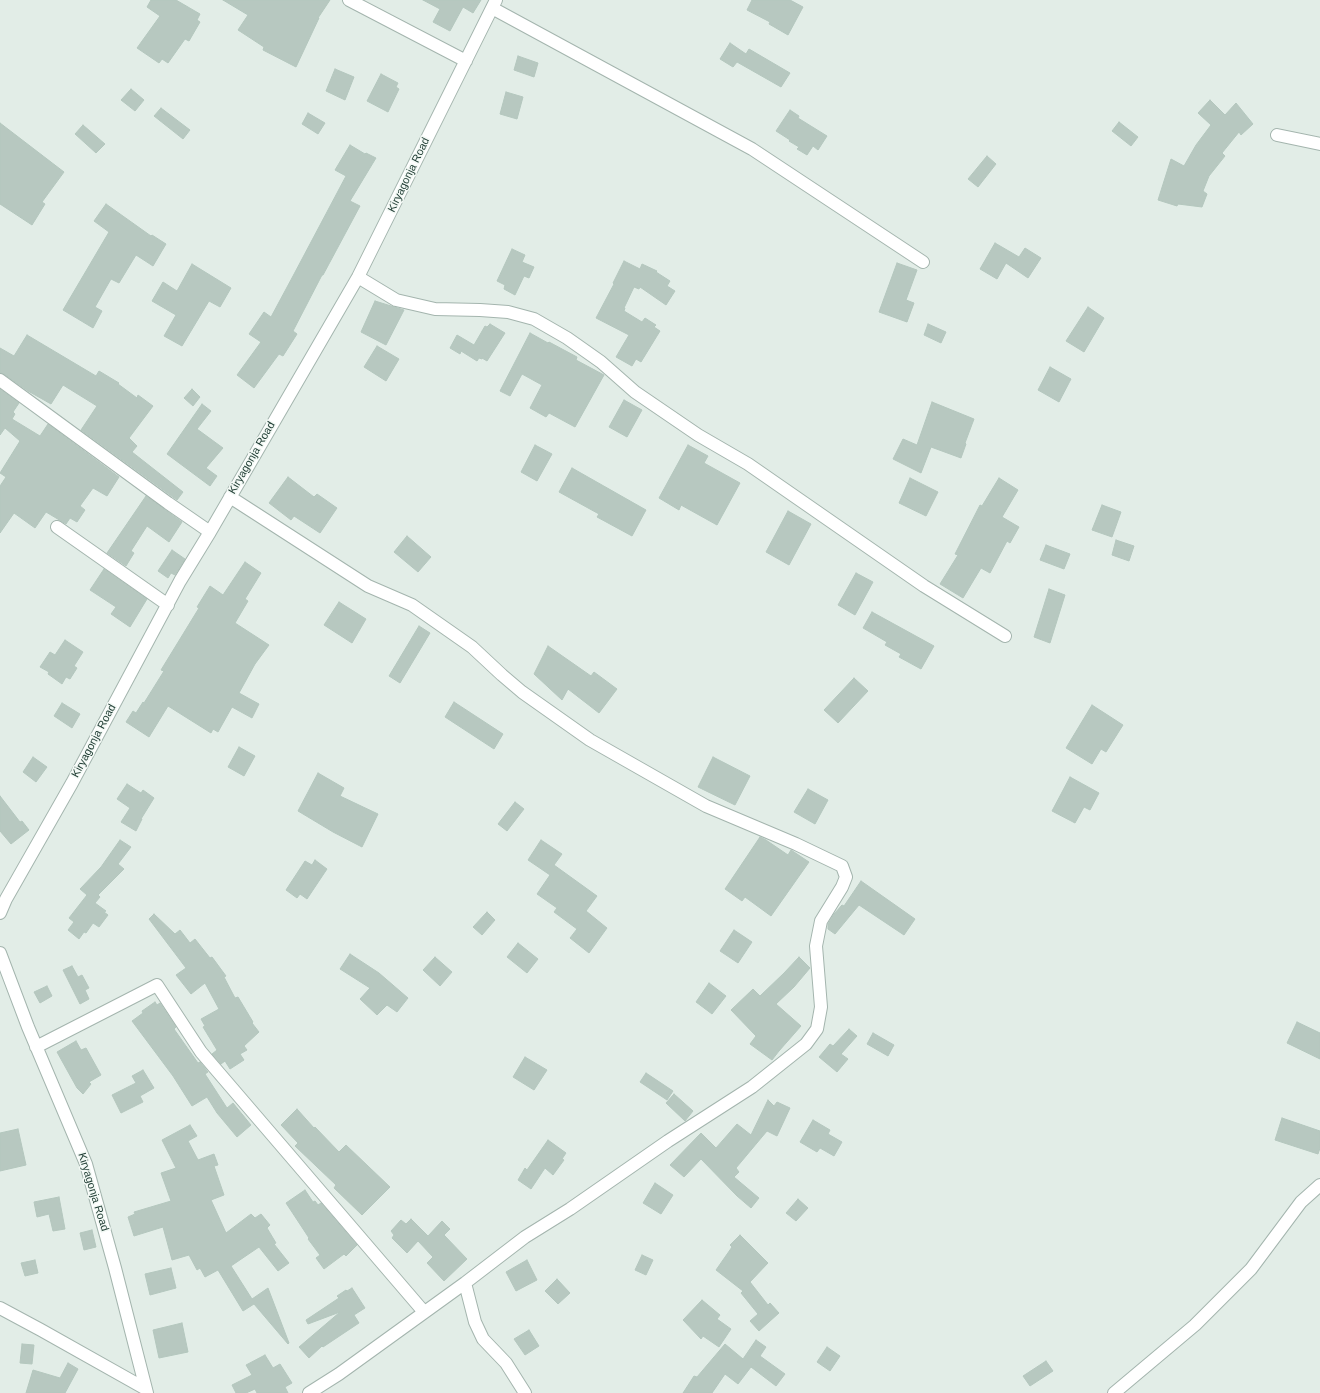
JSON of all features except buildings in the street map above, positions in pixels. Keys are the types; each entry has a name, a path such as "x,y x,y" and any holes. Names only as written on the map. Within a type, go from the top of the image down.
{"street":[{"path":"349,0 466,61"},
{"path":"494,4 752,149 923,262"},
{"name":"Kiryagonja Road","path":"0,913 6,899 44,834 180,581 210,532 358,276 494,4"},
{"path":"1277,135 1320,144"},
{"path":"358,276 396,300 436,309 508,312 534,319 567,338 601,362 635,392 698,434 748,464 924,586 1005,636"},
{"path":"0,380 210,532"},
{"path":"230,497 368,586 412,605 472,647 522,692 590,740 706,806 796,844 842,866 846,877 842,887 821,921 816,946 821,1007 817,1029 806,1044 752,1086 668,1141 570,1209 524,1237 465,1283 339,1374 309,1393"},
{"path":"57,527 168,605"},
{"name":"Kiryagonja Road","path":"0,953 36,1047 86,1164 117,1276 146,1391"},
{"path":"36,1047 157,985 201,1052 424,1312"},
{"path":"1114,1393 1154,1361 1206,1314 1251,1269 1301,1202 1320,1185"},
{"path":"465,1283 475,1322 483,1339 506,1363 525,1393"},
{"path":"0,1308 146,1391"}]}
